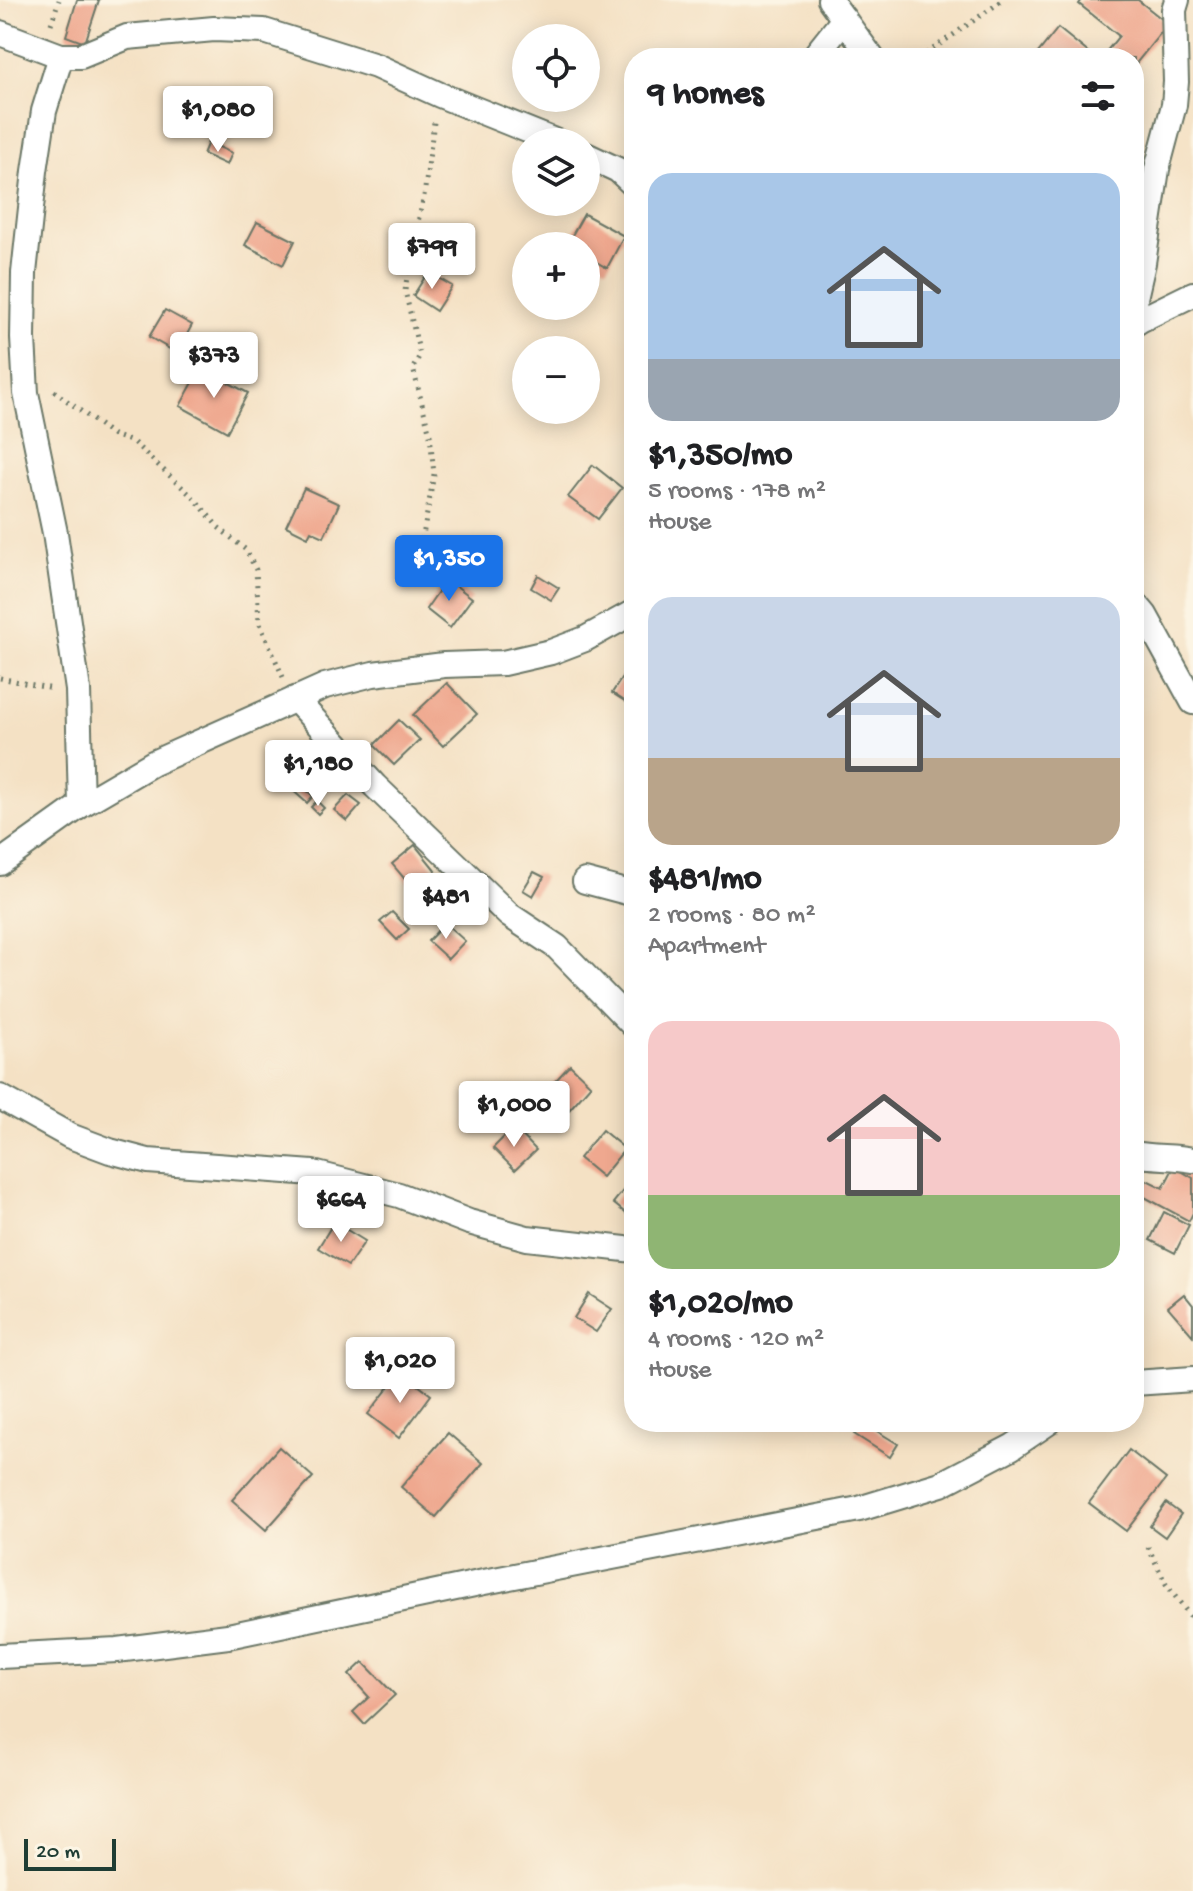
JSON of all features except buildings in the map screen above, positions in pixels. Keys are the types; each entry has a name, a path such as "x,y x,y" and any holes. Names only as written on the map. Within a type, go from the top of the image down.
{"street":[{"path":"1144,245 1157,169 1174,105 1174,10 1177,0"},
{"path":"818,48 837,10 865,48"},
{"path":"0,33 61,56 81,56 127,37 214,29 264,31 376,66 522,128"},
{"path":"61,56 44,111 35,171 24,273 25,370 26,393 55,533 78,690 81,805"},
{"path":"600,162 624,176"},
{"path":"1144,318 1193,294"},
{"path":"1144,614 1193,702"},
{"path":"0,863 81,805 153,763 325,686 373,674 444,665 503,663 551,652 585,639 624,618"},
{"path":"295,699 375,786 509,915 557,947 624,1016"},
{"path":"585,881 624,891"},
{"path":"0,1097 70,1136 122,1155 148,1161 313,1173 399,1195 469,1222 527,1238 624,1249"},
{"path":"1144,1156 1193,1160"},
{"path":"1144,1382 1193,1379"},
{"path":"0,1656 117,1650 228,1636 484,1582 859,1509 941,1484 1034,1432"}],"path":[{"path":"934,48 1003,0"},
{"path":"421,547 434,474 430,435 413,368 420,355 405,291 424,196 430,135 440,95"},
{"path":"25,370 113,435 133,442 196,500 218,527 246,550 256,570 259,622 295,699"},
{"path":"0,678 41,688 78,690"},
{"path":"1148,1547 1166,1584 1193,1620"}]}
